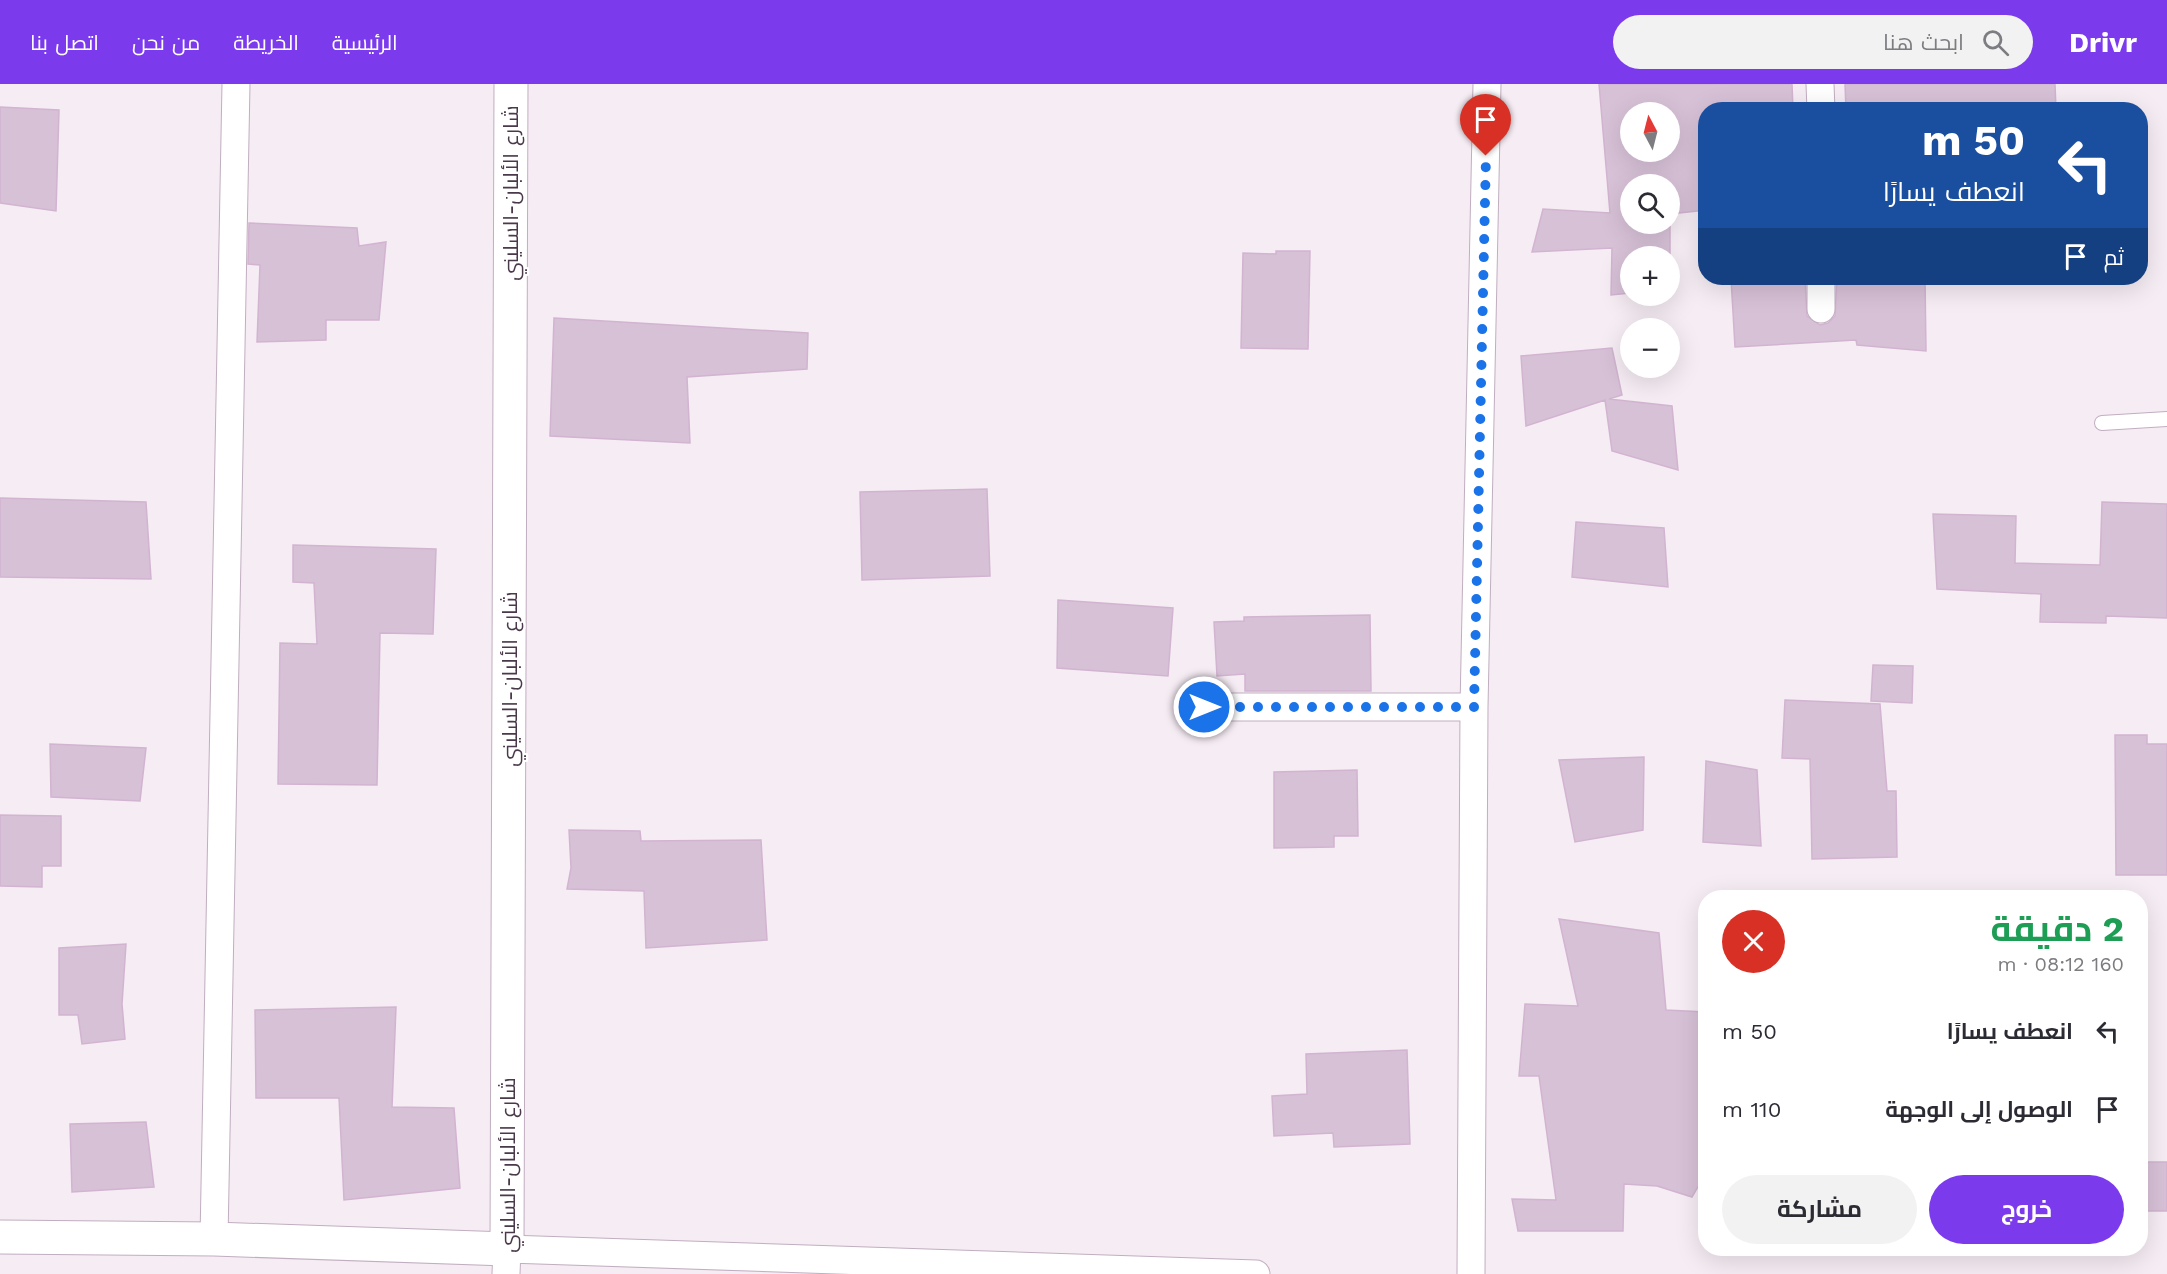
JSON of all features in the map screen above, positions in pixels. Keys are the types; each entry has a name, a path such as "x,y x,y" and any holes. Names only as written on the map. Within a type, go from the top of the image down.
{"street":[{"path":"214,1239 236,84"},
{"name":"شارع الألبان-السليني","path":"507,1262 511,84"},
{"path":"1471,1274 1474,707 1488,84"},
{"path":"1821,84 1821,102"},
{"path":"1821,285 1821,309"},
{"path":"1204,707 1474,707"},
{"path":"0,1237 214,1239 507,1262 1256,1274"}],"lane":[{"path":"2102,423 2167,419"}],"building":[{"path":"1599,84 1792,84 1793,102 1698,102 1698,211 1680,213 1680,174 1620,174 1620,234 1670,234 1670,246 1620,246 1620,294 1611,295 1612,248 1532,252 1543,209 1610,213"},
{"path":"1845,84 2055,84 2056,102 1846,102"},
{"path":"0,107 59,110 56,211 0,203"},
{"path":"249,223 357,228 359,246 386,242 379,320 326,320 326,340 257,342 260,265 248,264"},
{"path":"1276,251 1310,251 1308,349 1241,348 1243,253 1276,254"},
{"path":"1731,285 1805,285 1807,316 1820,325 1828,323 1835,316 1837,285 1925,285 1926,351 1857,345 1856,340 1735,347"},
{"path":"554,318 808,333 807,369 687,377 690,443 550,436"},
{"path":"1612,348 1622,395 1609,399 1672,406 1678,470 1612,451 1605,400 1526,426 1521,356"},
{"path":"987,489 990,576 862,580 860,492"},
{"path":"0,498 146,502 151,579 0,577"},
{"path":"2102,502 2167,504 2167,618 2106,616 2106,623 2040,622 2041,594 1937,589 1933,514 2016,516 2015,563 2100,565"},
{"path":"1576,522 1664,528 1668,587 1572,577"},
{"path":"293,545 436,549 433,634 380,633 377,785 278,784 280,643 317,644 314,583 293,582"},
{"path":"1058,600 1173,608 1168,676 1057,668"},
{"path":"1370,615 1371,691 1245,691 1245,674 1217,676 1214,622 1244,621 1244,617"},
{"path":"1873,665 1913,666 1912,703 1871,701"},
{"path":"1785,700 1880,704 1887,791 1896,791 1897,857 1812,859 1810,759 1782,758"},
{"path":"2115,735 2147,735 2147,744 2167,744 2167,875 2116,875"},
{"path":"50,744 146,748 140,801 51,797"},
{"path":"1644,757 1643,830 1575,842 1559,760"},
{"path":"1706,761 1757,770 1761,846 1703,842"},
{"path":"1357,770 1358,836 1334,836 1334,847 1274,848 1274,772"},
{"path":"0,815 61,816 61,866 42,866 42,887 0,886"},
{"path":"569,830 640,831 641,841 761,840 767,940 646,948 644,891 567,889 571,868"},
{"path":"1559,919 1659,933 1666,1010 1698,1012 1698,1187 1692,1197 1657,1186 1624,1184 1623,1231 1518,1231 1512,1199 1556,1200 1539,1076 1519,1076 1525,1004 1578,1006"},
{"path":"126,944 122,1004 125,1039 82,1044 78,1015 59,1015 59,948"},
{"path":"396,1007 392,1107 454,1108 460,1188 344,1200 339,1098 256,1098 255,1010"},
{"path":"1407,1050 1410,1144 1334,1147 1333,1133 1274,1136 1272,1096 1307,1094 1306,1054"},
{"path":"146,1122 154,1187 72,1192 70,1124"},
{"path":"2148,1162 2167,1162 2167,1211 2148,1211"}],"route":[{"path":"1204,707 1474,707 1486,156"}]}
